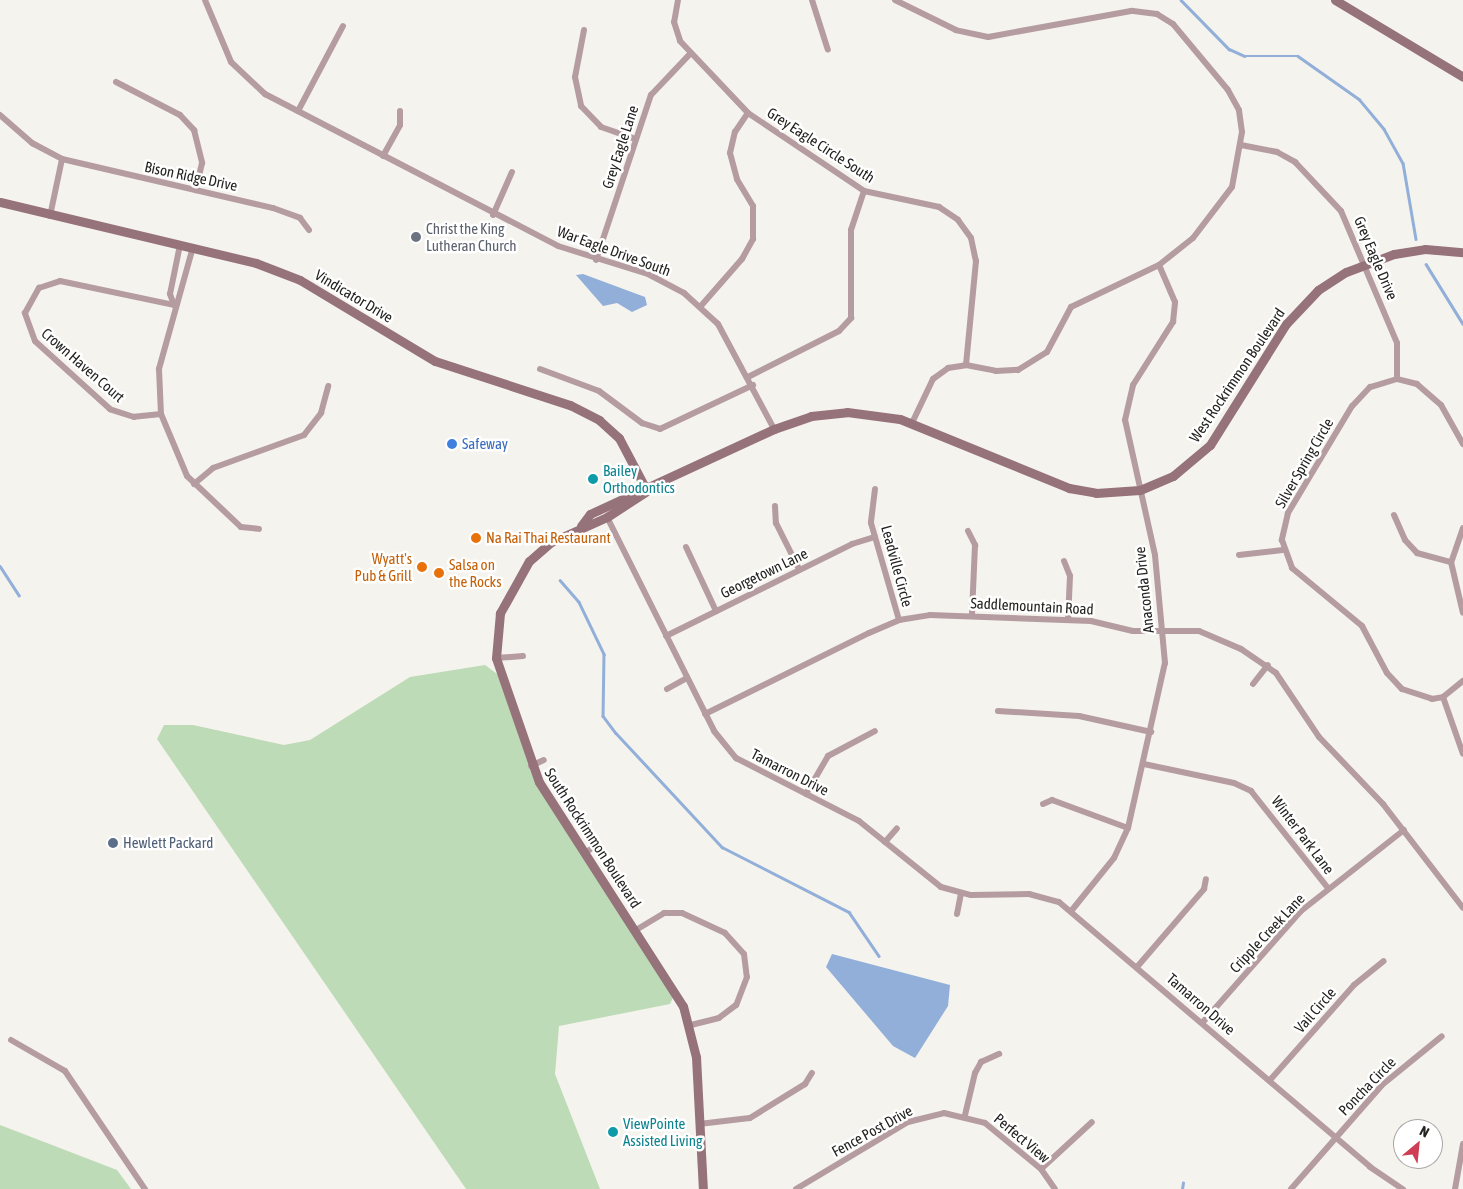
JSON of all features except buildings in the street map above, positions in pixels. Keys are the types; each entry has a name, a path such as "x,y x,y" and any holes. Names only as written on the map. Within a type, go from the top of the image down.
{"main road":[{"path":"1335,0 1463,78"},
{"name":"Vindicator Drive","path":"0,202 50,216 193,247 273,268 312,286 435,361 586,412 619,438 647,491"},
{"name":"West Rockrimmon Boulevard","path":"774,429 811,416 847,412 880,414 912,424 1069,488 1096,493 1140,490 1173,476 1201,455 1295,313 1318,290 1366,262 1408,251 1463,252"},
{"name":"South Rockrimmon Boulevard","path":"581,526 590,514 647,491 774,429"},
{"name":"South Rockrimmon Boulevard","path":"647,491 607,517 581,526 540,550 518,574 500,613 496,658 532,766 584,853 676,991 690,1025 703,1189"}],"street":[{"name":"War Eagle Drive South","path":"205,0 240,74 298,111 493,215 596,260 659,278 700,306 718,324 753,386 774,429"},
{"name":"Grey Eagle Circle South","path":"678,0 675,31 689,55 748,113 864,190 939,207 966,229 976,261 966,365"},
{"path":"812,0 828,50"},
{"path":"895,0 956,30 988,37 1131,11 1166,17 1228,90 1242,119 1241,145 1235,177 1224,202 1184,248 1159,264 1071,307 1053,343 1028,366 996,372 966,365 948,368 934,379 912,424"},
{"path":"298,111 342,26"},
{"path":"584,30 575,77 581,106 601,127 636,139"},
{"name":"Grey Eagle Lane","path":"596,260 651,95 689,55"},
{"path":"116,82 180,115 194,130 202,163 196,190"},
{"path":"383,156 400,125 400,111"},
{"path":"700,306 742,259 753,239 753,206 737,179 730,152 735,132 748,113"},
{"name":"Bison Ridge Drive","path":"0,115 32,143 62,158 273,208 300,218 308,230"},
{"name":"Grey Eagle Drive","path":"1241,145 1277,152 1295,162 1341,211 1366,262 1397,343 1397,379"},
{"path":"50,216 62,158"},
{"path":"493,215 512,172"},
{"path":"748,377 839,331 851,318 851,230 864,190"},
{"path":"174,305 170,294 180,245"},
{"path":"193,247 182,296 174,305 158,378 161,414 177,459 194,484 241,527 259,529"},
{"name":"Anaconda Drive","path":"1072,910 1114,858 1128,828 1144,764 1165,663 1155,555 1140,490 1125,410 1133,385 1173,322 1175,302 1159,264"},
{"name":"Crown Haven Court","path":"161,414 134,417 110,409 35,341 24,313 39,288 60,281 174,305"},
{"path":"540,369 599,391 642,423 660,428 753,386"},
{"path":"1397,379 1418,384 1435,397 1463,444"},
{"name":"Silver Spring Circle","path":"1283,550 1288,513 1352,406 1370,387 1397,379"},
{"path":"194,484 214,468 304,435 319,418 328,386"},
{"name":"Leadville Circle","path":"875,489 871,513 875,536 899,620"},
{"path":"775,506 776,523 799,569"},
{"path":"1394,515 1402,536 1417,553 1451,562"},
{"name":"Tamarron Drive","path":"607,517 705,714 720,740 744,764 859,821 934,883 961,894 1038,895 1072,910 1336,1138 1403,1189"},
{"path":"1463,528 1451,562 1463,613"},
{"path":"968,531 974,545 972,615"},
{"name":"Georgetown Lane","path":"666,636 799,569 875,536"},
{"path":"686,548 716,610"},
{"path":"1239,555 1283,550 1292,568 1362,626 1393,682 1412,695 1443,697 1463,681"},
{"path":"1064,561 1070,576 1068,620"},
{"name":"Saddlemountain Road","path":"705,714 899,620 972,615 1068,620 1133,631 1161,629 1210,634 1268,666 1286,684 1324,744 1404,830 1463,908"},
{"path":"496,658 523,656"},
{"path":"1253,684 1268,666"},
{"path":"666,689 687,678"},
{"path":"1443,697 1463,754"},
{"path":"998,711 1079,716 1151,732"},
{"path":"806,794 828,756 875,730"},
{"path":"532,766 544,760"},
{"name":"Winter Park Lane","path":"1144,764 1234,783 1251,791 1328,888"},
{"path":"1043,804 1052,800 1128,828"},
{"path":"885,842 897,828"},
{"name":"Cripple Creek Lane","path":"1203,1022 1301,911 1404,830"},
{"path":"584,853 596,846"},
{"path":"1137,967 1204,889 1206,879"},
{"path":"957,914 961,894"},
{"path":"636,930 664,913 682,913 725,933 748,953 747,977 736,1005 719,1018 690,1025"},
{"name":"Vail Circle","path":"1270,1080 1354,986 1384,961"},
{"name":"Poncha Circle","path":"1291,1189 1382,1085 1442,1036"},
{"path":"12,1040 65,1071 145,1189"},
{"path":"965,1114 975,1073 981,1062 999,1054"},
{"path":"699,1124 750,1118 805,1084 812,1073"},
{"name":"Fence Post Drive","path":"796,1189 908,1122 933,1114 965,1114"},
{"name":"Perfect View","path":"965,1114 992,1128 1041,1169 1055,1189"},
{"path":"1041,1169 1092,1122"},
{"path":"1455,1189 1463,1144"}],"green space":[{"path":"485,665 500,676 539,782 676,991 670,1004 559,1026 555,1074 600,1189 466,1189 157,739 164,725 193,725 284,745 310,740 410,677"},
{"path":"0,1125 117,1170 131,1189 0,1189"}],"water":[{"path":"583,274 645,297 647,305 632,312 617,303 603,306 576,275"},
{"path":"832,954 950,985 948,1006 915,1058 893,1046 826,967"}],"waterway":[{"path":"1181,0 1229,49 1245,56 1298,56 1359,99 1384,129 1403,163 1416,239"},
{"path":"1426,264 1463,324"},
{"path":"0,566 19,595"},
{"path":"560,580 579,602 604,654 603,716 616,733 722,847 849,912 879,956"},
{"path":"1182,1189 1183,1183"}],"place":[{"name":"Christ the King Lutheran Church","path":"416,237"},
{"name":"Safeway","path":"452,444"},
{"name":"Bailey Orthodontics","path":"593,479"},
{"name":"Na Rai Thai Restaurant","path":"476,538"},
{"name":"Wyatt's Pub & Grill","path":"422,567"},
{"name":"Salsa on the Rocks","path":"439,573"},
{"name":"Hewlett Packard","path":"113,843"},
{"name":"ViewPointe Assisted Living","path":"613,1132"}]}
